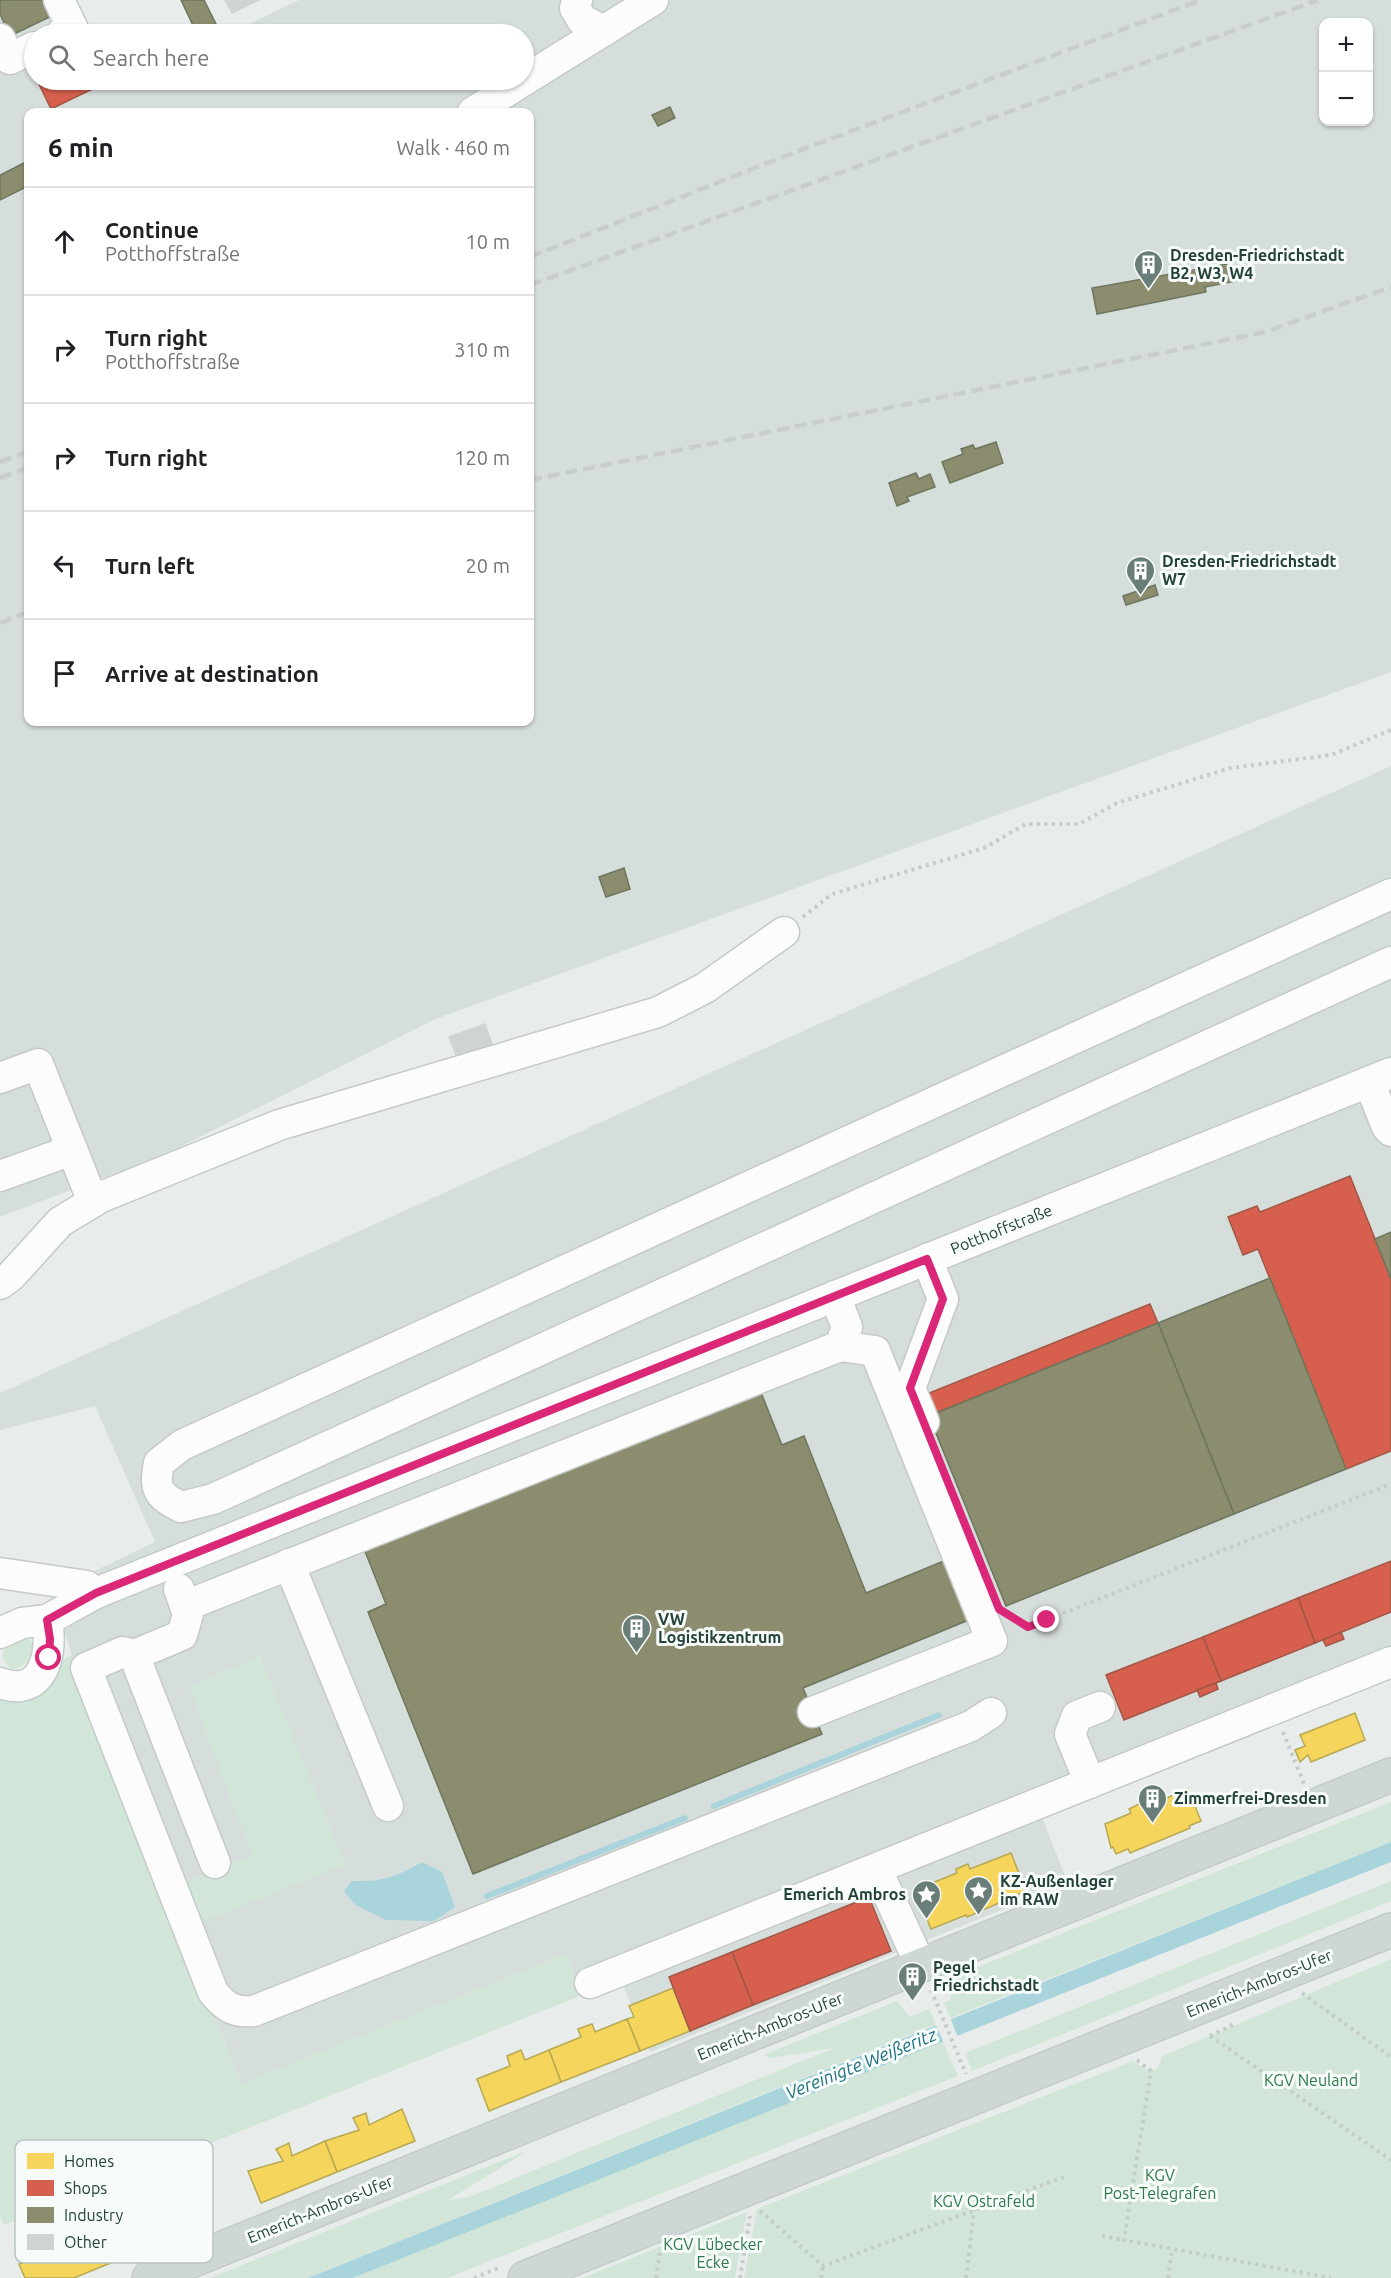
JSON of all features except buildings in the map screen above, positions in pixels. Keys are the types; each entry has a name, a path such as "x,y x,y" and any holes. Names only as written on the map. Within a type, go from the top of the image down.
{"main road":[{"name":"Emerich-Ambros-Ufer","path":"213,2253 925,1975 1313,1806 1391,1775"},
{"name":"Emerich-Ambros-Ufer","path":"525,2278 748,2198 1391,1930"},
{"name":"Emerich-Ambros-Ufer","path":"149,2278 187,2263"}],"street":[{"path":"59,0 71,24"},
{"path":"577,0 575,8 582,20 604,31"},
{"path":"534,74 653,0"},
{"path":"0,39 10,59 24,52"},
{"path":"479,108 509,90"},
{"path":"1391,894 182,1445 159,1463 155,1483 163,1498 181,1507 213,1499 1391,962"},
{"path":"0,1284 11,1276 60,1222 93,1202 279,1125 658,1012 705,988 784,932"},
{"path":"0,1078 38,1065 93,1202"},
{"path":"1380,1078 1391,1131"},
{"name":"Potthoffstraße","path":"0,1633 22,1623 47,1620 96,1593 1380,1078"},
{"path":"0,1176 72,1150"},
{"path":"927,1259 943,1299 910,1388 999,1609"},
{"path":"835,1296 848,1327 840,1346"},
{"path":"185,1606 840,1346 875,1351 992,1641 813,1712"},
{"path":"169,1564 188,1614 182,1635 134,1655 123,1652 86,1668 213,1992 223,2005 238,2013 254,2011 949,1735 971,1726 991,1713"},
{"path":"289,1564 388,1806"},
{"path":"0,1572 87,1587 96,1593"},
{"path":"0,1683 12,1687 19,1686 40,1674 49,1658 50,1639 47,1620"},
{"path":"134,1655 215,1863"},
{"path":"590,1983 877,1870 1391,1662"},
{"path":"1090,1783 1070,1734 1077,1716 1100,1707"},
{"path":"877,1870 925,1975"}],"path":[{"path":"784,932 832,894 984,848 1026,824 1079,824 1117,803 1231,768 1331,755 1391,730"},
{"path":"999,1609 1028,1627 1391,1484"},
{"path":"1273,1708 1313,1806"},
{"path":"925,1975 967,2076"},
{"path":"1303,1996 1391,2057"},
{"path":"1209,2036 1391,2160"},
{"path":"1124,2240 1151,2071 1138,2062"},
{"path":"823,2266 1064,2177"},
{"path":"748,2198 823,2266"},
{"path":"740,2278 748,2198"},
{"path":"966,2278 974,2210"},
{"path":"1102,2236 1331,2278"},
{"path":"656,2278 662,2246"},
{"path":"1168,2278 1172,2249"},
{"path":"821,2278 823,2266"}],"shaded area":[{"path":"0,0 72,0 84,24 24,24 24,90 534,90 534,24 249,24 299,0 1391,0 1391,672 433,1020 166,1154 0,1217"},
{"path":"1391,766 1391,1675 1041,1815 1068,1883 650,2052 621,1980 583,1995 566,1954 241,2084 72,1655 51,1592 155,1542 95,1406 0,1430 0,1393"}],"green space":[{"path":"25,1637 33,1643 32,1653 24,1665 10,1669 2,1658 4,1650"},
{"path":"72,1655 241,2084 566,1954 583,1995 213,2142 213,2140 15,2140 15,2221 4,2225 0,2215 0,1696"},
{"path":"260,1656 345,1865 193,1926 179,1885 252,1856 189,1687"},
{"path":"1391,1802 1391,1842 950,2018 944,2003 950,2000 955,1976"},
{"path":"1391,1881 1391,1901 972,2071 965,2053"},
{"path":"1391,1959 1391,2278 744,2278 757,2209 1133,2061 1151,2072 1158,2067 1162,2056"},
{"path":"897,2001 910,2017 929,2009 936,2024 308,2278 210,2278 529,2150 448,2200 469,2197 834,2048 770,2058 763,2055"},
{"path":"942,2040 958,2076 447,2278 353,2278"},
{"name":"KGV Lübecker Ecke","path":"747,2212 735,2278 582,2278"}],"water":[{"name":"Vereinigte Weißeritz","path":"1391,1842 1391,1862 353,2278 308,2278"},
{"path":"422,1862 442,1872 455,1907 434,1921 386,1920 355,1905 344,1891 352,1881 389,1878"}],"pier":[{"path":"949,2015 958,2037 944,2043 934,2021"}],"waterway":[{"path":"714,1806 939,1715"},
{"path":"487,1896 685,1818"}],"railway":[{"path":"534,255 785,156 1201,0"},
{"path":"534,284 1318,0"},
{"path":"534,479 1265,332 1391,287"},
{"path":"0,462 24,453"},
{"path":"0,478 24,469"},
{"path":"0,623 24,614"}],"place":[{"name":"Dresden-Friedrichstadt B2, W3, W4","path":"1149,290"},
{"name":"Dresden-Friedrichstadt W7","path":"1141,596"},
{"name":"VW Logistikzentrum","path":"637,1654"},
{"name":"Zimmerfrei-Dresden","path":"1153,1824"},
{"name":"KZ-Außenlager im RAW","path":"979,1916"},
{"name":"Emerich Ambros","path":"927,1920"},
{"name":"Pegel Friedrichstadt","path":"912,2002"}],"route":[{"path":"49,1658 50,1639 47,1620 96,1593 927,1259 943,1299 910,1388 999,1609 1028,1627 1047,1620"}],"park label":[{"name":"KGV Neuland","path":"1311,2080"},
{"name":"KGV Post-Telegrafen","path":"1160,2184"},
{"name":"KGV Ostrafeld","path":"984,2201"}]}
